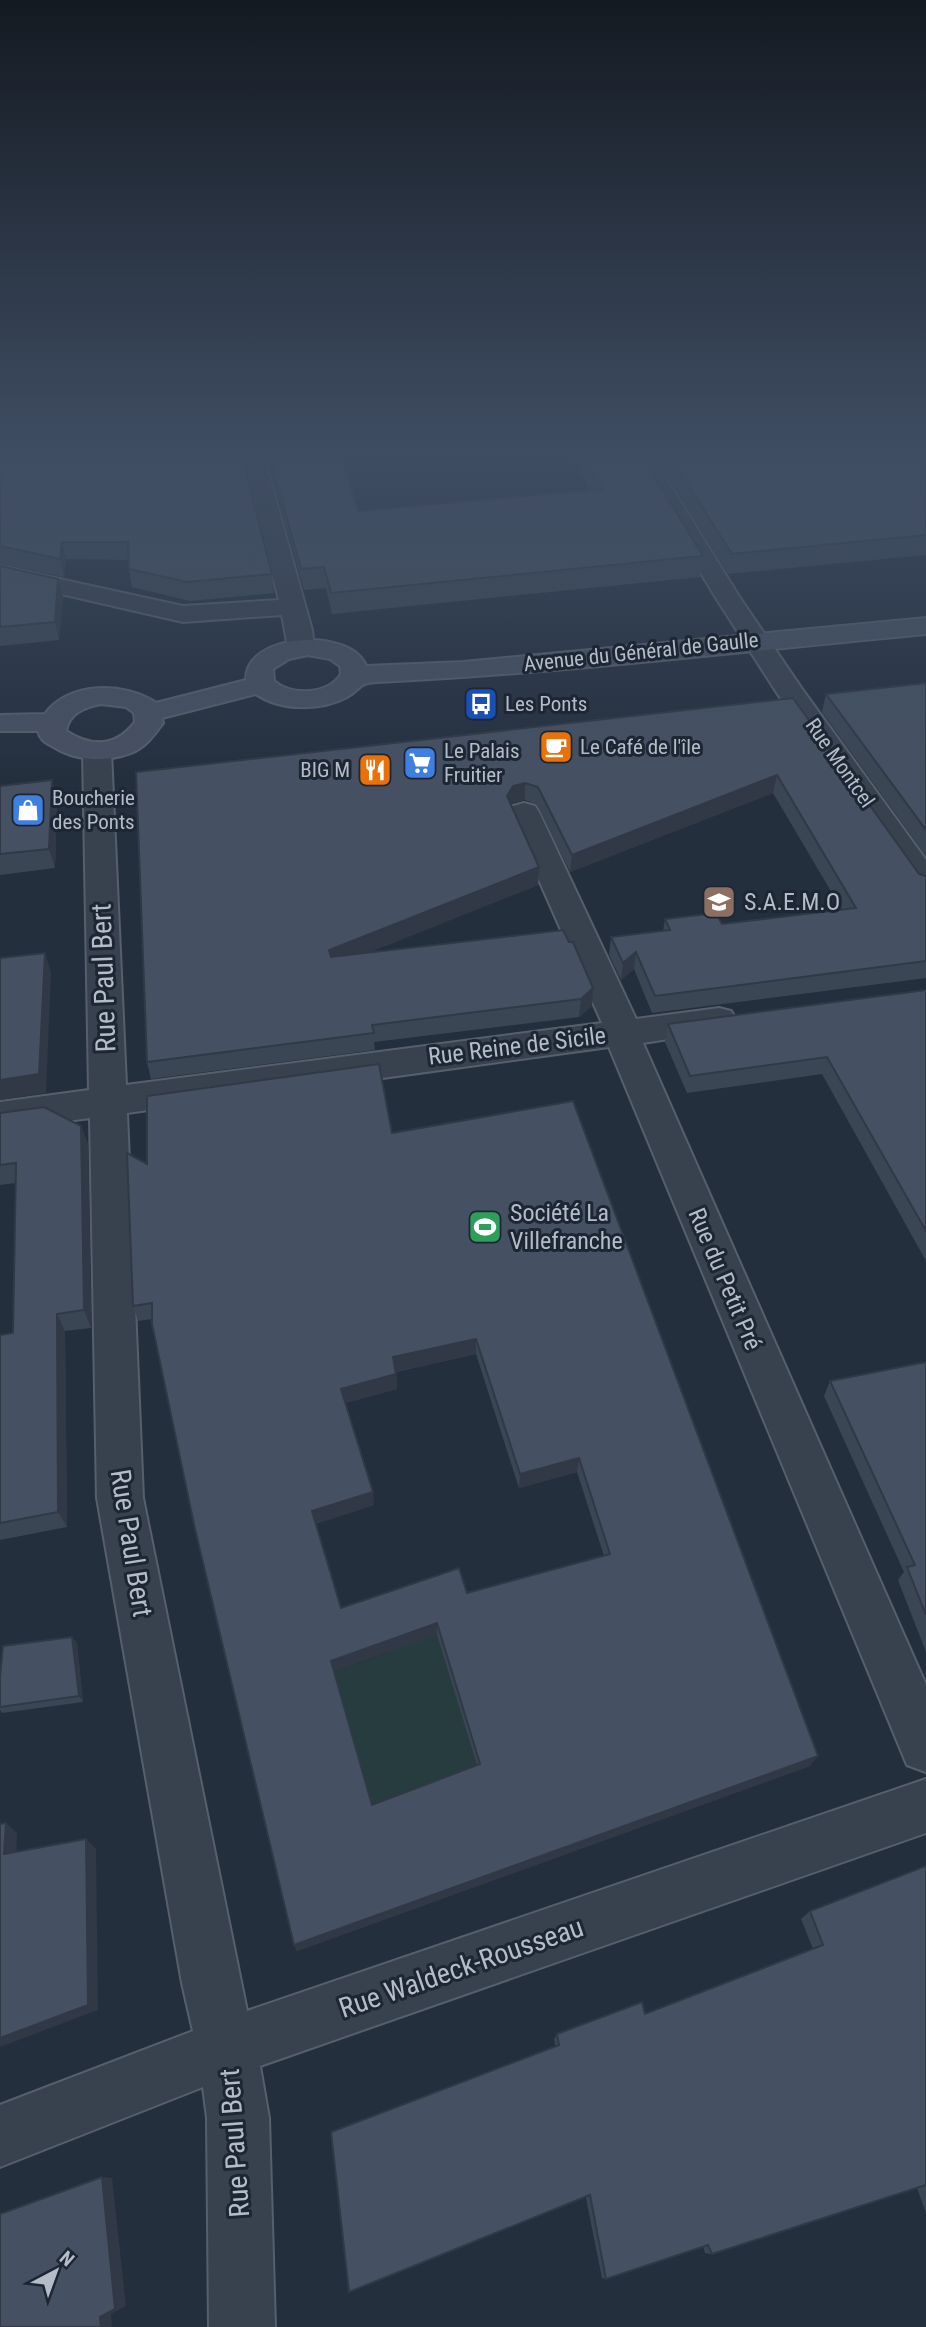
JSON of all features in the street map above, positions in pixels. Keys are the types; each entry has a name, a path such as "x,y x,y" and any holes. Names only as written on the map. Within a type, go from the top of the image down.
{"main road":[{"name":"Avenue du Général de Gaulle","path":"355,675 463,670 926,626"},
{"path":"316,647 341,653 355,667 355,675 350,684 338,692 303,700 278,695 261,684 259,675 262,666 271,657 301,648 316,647"},
{"path":"150,713 261,684"},
{"path":"101,696 132,699 144,704 150,713 151,721 139,738 120,747 97,751 77,750 61,743 52,734 52,722 58,713 69,705 101,696"},
{"path":"0,723 52,722"}],"street":[{"path":"280,563 301,648"},
{"name":"Rue Montcel","path":"708,563 757,641 926,883"},
{"path":"0,573 183,614 292,607"},
{"name":"Rue Paul Bert","path":"97,751 120,1498 211,1983 227,2048 238,2118 242,2327"},
{"name":"Rue du Petit Pré","path":"524,812 623,1032 628,1052 926,1746"},
{"name":"Rue Reine de Sicile","path":"0,1116 747,1016"},
{"name":"Rue Waldeck-Rousseau","path":"0,2136 227,2048 926,1806"}],"green space":[{"path":"424,1592 480,1774 374,1814 333,1672 390,1652"}],"building":[{"path":"129,563 269,563 272,574 187,582 129,569"},
{"path":"299,563 637,563 331,593 324,567 301,569"},
{"path":"0,566 58,579 55,622 0,627"},
{"path":"926,683 926,830 826,694"},
{"path":"793,698 919,874 926,876 926,961 655,996 636,952 623,963 611,937 670,930 665,919 716,913 722,924 856,908 777,775 572,855 538,787 525,783 513,786 507,796 539,867 329,950 331,957 563,930 569,942 573,942 593,988 581,999 372,1025 374,1033 147,1062 136,772"},
{"path":"52,780 49,849 0,854 0,786"},
{"path":"45,953 39,1074 0,1080 0,958"},
{"path":"926,990 926,1231 827,1057 690,1076 668,1024"},
{"path":"379,1064 392,1133 573,1101 818,1756 294,1945 195,1529 152,1324 152,1303 133,1306 127,1153 147,1164 147,1096","holes":["476,1339 520,1474 579,1458 610,1554 467,1593 459,1568 341,1608 312,1511 373,1492 341,1389 396,1374 393,1357","437,1623 480,1764 372,1805 331,1661"]},
{"path":"44,1107 81,1126 84,1310 57,1314 58,1512 0,1523 0,1335 13,1333 16,1163 0,1165 0,1113"},
{"path":"926,1362 926,1615 907,1567 915,1565 830,1381"},
{"path":"72,1637 79,1696 0,1707 3,1646"},
{"path":"6,1823 4,1854 86,1839 88,2005 0,2038 0,1824"},
{"path":"926,1866 926,2185 712,2254 708,2245 606,2279 590,2195 349,2292 331,2132 559,2045 557,2034 642,2002 645,2014 823,1945 810,1911"},
{"path":"102,2177 115,2309 100,2317 101,2327 0,2327 0,2214"}],"place":[{"name":"Les Ponts","path":"481,704"},
{"name":"Le Café de l'île","path":"556,747"},
{"name":"Le Palais Fruitier","path":"420,763"},
{"name":"BIG M","path":"375,770"},
{"name":"Boucherie des Ponts","path":"28,810"},
{"name":"S.A.E.M.O","path":"719,902"},
{"name":"Société La Villefranche","path":"485,1227"}]}
